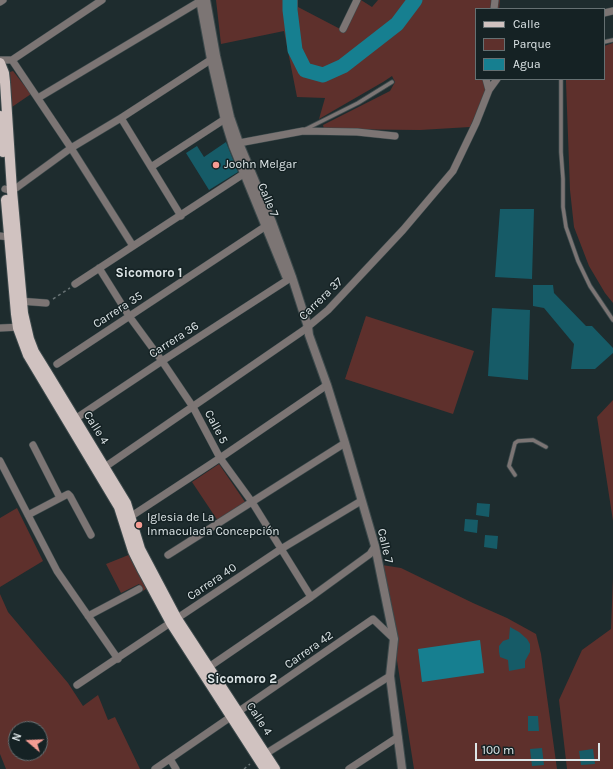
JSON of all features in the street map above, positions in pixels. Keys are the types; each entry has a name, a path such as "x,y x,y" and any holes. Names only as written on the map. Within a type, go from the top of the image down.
{"main road":[{"name":"Calle 4","path":"0,64 4,73 5,82 9,190 4,236 22,327 72,421 102,469 126,503 127,519 174,621 262,756 275,769"},
{"name":"Calle 4","path":"0,116 9,190 18,301"},
{"name":"Calle 4","path":"262,756 265,769"}],"street":[{"path":"0,64 12,60 102,0"},
{"path":"38,98 202,0"},
{"name":"Calle 7","path":"202,0 233,146 247,172 290,279 327,385 375,546 394,640 390,676 402,769"},
{"path":"343,29 357,0"},
{"path":"9,190 71,148 121,118 214,58"},
{"path":"12,60 134,246"},
{"path":"486,80 489,90"},
{"name":"Carrera 37","path":"102,469 307,331 398,236 453,172 476,123 489,90 496,80"},
{"path":"121,118 181,216"},
{"path":"151,167 227,118"},
{"name":"Calle 7","path":"227,118 239,143 247,172"},
{"path":"239,143 303,131 357,132 395,136"},
{"path":"75,284 247,172"},
{"name":"Carrera 35","path":"57,364 269,224"},
{"name":"Calle 5","path":"99,268 129,316 193,407 220,458 252,502 311,597"},
{"name":"Carrera 36","path":"72,421 290,279"},
{"path":"18,301 46,303"},
{"path":"0,328 22,327"},
{"path":"127,519 327,385"},
{"path":"168,555 345,443"},
{"path":"33,446 60,498"},
{"path":"0,461 57,571 118,659"},
{"path":"28,516 68,494 91,535"},
{"name":"Carrera 40","path":"77,685 281,549 361,501"},
{"path":"206,670 370,554 375,546"},
{"path":"88,616 139,589"},
{"name":"Carrera 42","path":"155,769 373,620 394,640"},
{"path":"262,756 390,676"},
{"path":"349,769 398,737"},
{"path":"170,760 176,769"}],"lane":[{"path":"561,80 561,152 563,207 566,227 578,261 590,286 613,320"},
{"path":"303,131 358,103 392,82"},
{"path":"515,475 509,466 515,443 518,441 533,440 546,447"}],"path":[{"path":"46,303 75,284"}],"green space":[{"path":"216,0 298,0 298,7 344,31 361,0 372,7 378,0 500,0 499,8 475,8 475,80 487,80 486,91 470,127 420,130 324,129 323,125 390,91 395,82 392,76 319,119 325,98 297,97 284,31 221,44"},
{"path":"613,43 613,303 605,293 589,266 574,227 570,190 566,80 605,80 605,46"},
{"path":"13,71 31,94 12,107 10,72"},
{"path":"366,316 474,351 453,414 345,379"},
{"path":"613,400 613,521 597,417"},
{"path":"219,464 245,502 218,521 192,482"},
{"path":"17,508 43,561 0,587 0,518"},
{"path":"131,554 147,588 143,591 139,584 121,593 106,564"},
{"path":"382,565 401,568 507,618 536,634 541,654 557,769 414,769"},
{"path":"613,578 613,769 567,769 559,700 582,650 611,629"},
{"path":"0,594 8,612 68,683 83,706 98,695 108,720 115,717 140,769 6,769 0,754"}],"water":[{"path":"480,640 484,673 422,682 418,649"}],"building":[{"name":"Joohn Melgar","path":"226,142 238,172 209,190 186,153 197,146 204,157"},
{"path":"500,209 534,209 532,279 495,277"},
{"path":"533,285 553,285 554,293 586,326 592,326 613,348 613,353 595,369 571,369 574,344 544,308 533,306"},
{"path":"492,308 530,310 528,380 488,376"},
{"path":"477,503 490,504 489,517 476,515"},
{"path":"465,519 478,520 477,533 464,531"},
{"path":"485,535 498,536 497,549 484,547"},
{"path":"510,627 527,639 530,644 530,652 525,661 525,668 509,671 508,660 500,657 499,646 503,641 509,639"},
{"path":"528,716 538,716 539,731 528,731"},
{"path":"542,748 544,765 532,766 530,749"},
{"path":"593,749 595,764 581,765 579,751"}],"waterway":[{"path":"290,0 295,50 305,70 323,75 343,66 397,24 415,0"}],"place":[{"name":"Joohn Melgar","path":"216,165"},
{"name":"Iglesia de La Inmaculada Concepción","path":"139,525"}],"district":[{"name":"Sicomoro 1","path":"149,273"},
{"name":"Sicomoro 2","path":"242,679"}]}
